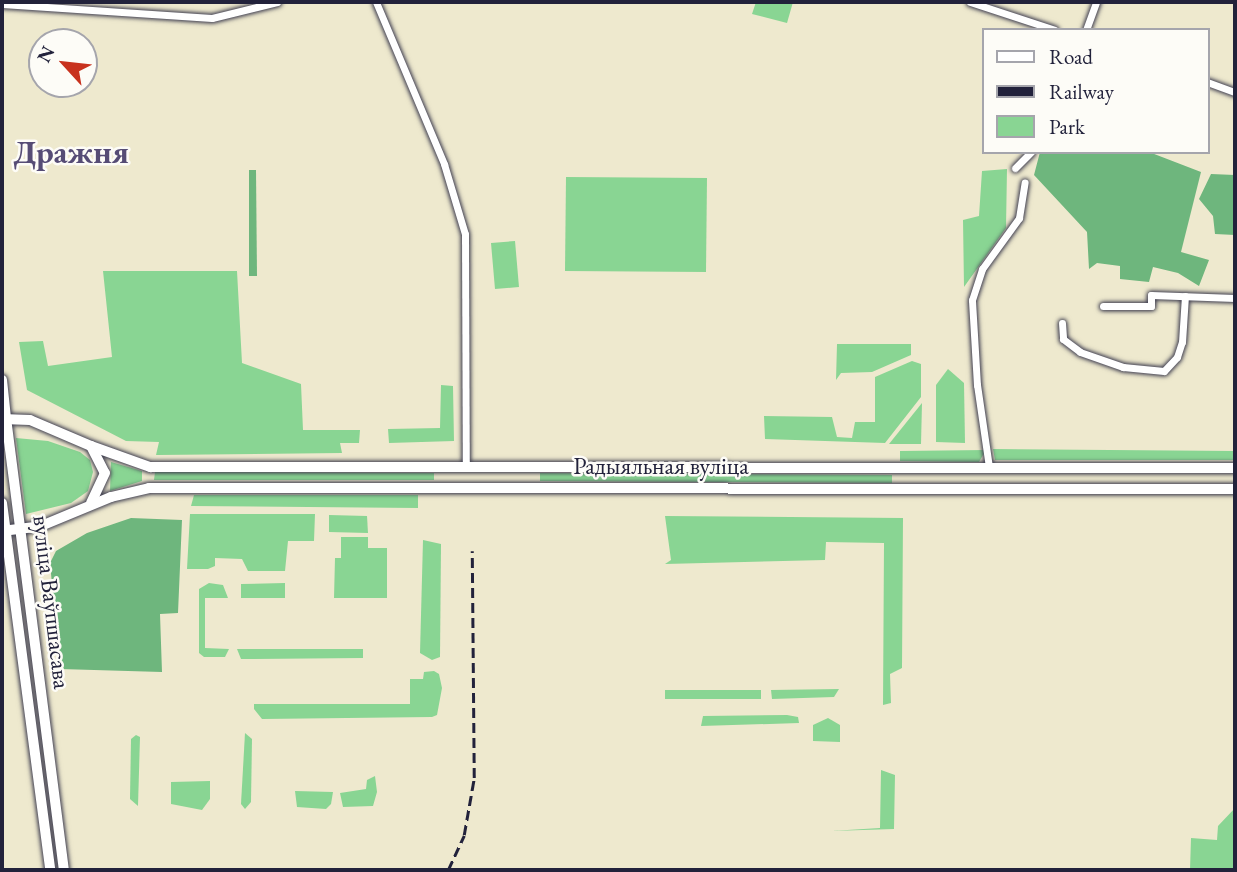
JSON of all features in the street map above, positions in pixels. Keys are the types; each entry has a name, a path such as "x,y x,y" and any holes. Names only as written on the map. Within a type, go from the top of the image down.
{"main road":[{"name":"вуліца Ваўпшасава","path":"2,380 4,418 23,531 64,870"},
{"name":"Радыяльная вуліца","path":"4,418 45,425 91,446 150,467 466,465 1235,468"},
{"path":"90,505 105,473 91,446"},
{"path":"1119,468 1119,489"},
{"name":"Радыяльная вуліца","path":"4,532 23,531 134,490 187,486 1235,489"},
{"name":"вуліца Ваўпшасава","path":"2,503 50,870"}],"street":[{"path":"2,4 212,18 277,2"},
{"path":"376,2 444,164 466,234 466,465"},
{"path":"970,2 1049,28"},
{"path":"1087,28 1096,2"},
{"path":"1209,83 1235,92"},
{"path":"1015,168 1029,154"},
{"path":"989,467 975,363 973,292 982,269 1019,218 1025,182"},
{"path":"1102,306 1151,306 1151,296 1235,299"},
{"path":"1062,323 1063,339 1080,352 1123,367 1164,371 1177,357 1182,342 1185,296"}],"green space":[{"path":"756,2 793,2 787,23 752,14"},
{"path":"1039,154 1154,154 1201,172 1181,252 1209,260 1199,286 1178,273 1153,267 1149,282 1120,279 1120,266 1097,263 1089,269 1087,232 1034,175"},
{"path":"1007,169 1006,228 964,287 963,220 979,216 982,171"},
{"path":"249,170 256,170 257,276 249,276"},
{"path":"1211,174 1235,175 1235,235 1215,234 1213,216 1199,199"},
{"path":"566,177 707,178 706,272 565,271"},
{"path":"515,241 519,287 495,289 491,243"},
{"path":"103,271 237,271 242,363 301,384 303,430 360,430 359,443 340,443 342,453 156,455 159,442 126,441 27,390 19,342 43,341 48,366 112,357"},
{"path":"837,344 911,344 911,355 872,372 841,373 836,380"},
{"path":"912,361 921,364 921,397 885,443 765,439 764,416 832,417 837,437 852,438 855,422 875,422 875,377"},
{"path":"948,369 964,383 965,443 936,442 936,385"},
{"path":"441,385 453,386 454,441 389,443 388,429 440,428"},
{"path":"922,403 921,444 889,444"},
{"path":"16,438 48,441 80,452 90,460 93,472 88,491 71,503 26,514"},
{"path":"993,449 1235,451 1235,460 995,460"},
{"path":"986,450 979,462 900,461 900,451"},
{"path":"111,462 142,471 142,481 110,491"},
{"path":"155,472 434,473 434,480 154,480"},
{"path":"540,473 892,475 892,483 540,481"},
{"path":"194,495 418,495 418,508 191,506"},
{"path":"190,514 315,514 314,541 288,541 285,571 248,571 242,559 215,558 215,566 208,569 187,569"},
{"path":"329,515 367,516 368,533 329,532"},
{"path":"665,516 903,518 902,668 890,674 891,703 883,705 884,543 826,542 825,560 665,564 671,560"},
{"path":"131,518 182,520 178,613 160,614 162,672 60,669 50,563 56,551 87,533"},
{"path":"341,537 368,537 368,548 387,548 387,598 334,598 335,558 341,558"},
{"path":"423,540 441,544 440,657 432,660 420,653"},
{"path":"209,583 223,585 228,598 205,598 205,648 229,649 225,657 204,657 199,653 199,589"},
{"path":"285,583 285,598 241,598 241,584"},
{"path":"237,649 363,649 363,658 241,659"},
{"path":"434,671 439,674 442,688 437,715 432,717 262,719 254,709 254,704 410,704 410,679 423,679 424,672"},
{"path":"839,689 834,697 772,699 771,690"},
{"path":"665,690 761,690 761,699 665,699"},
{"path":"703,716 798,717 799,723 701,726"},
{"path":"828,718 840,725 840,742 813,741 813,725"},
{"path":"245,733 252,739 251,802 245,809 241,804"},
{"path":"136,735 140,737 138,806 130,799 131,739"},
{"path":"881,770 895,775 894,829 831,831 880,828"},
{"path":"375,776 377,792 373,806 343,807 340,793 366,789 367,780"},
{"path":"210,781 210,799 202,810 171,804 171,782"},
{"path":"295,791 333,792 331,804 326,809 297,807"},
{"path":"1235,808 1235,870 1190,870 1191,838 1217,840 1218,826"}],"railway":[{"path":"448,870 464,835 474,778 472,551"}],"district":[{"name":"Дражня","path":"71,152"}]}
